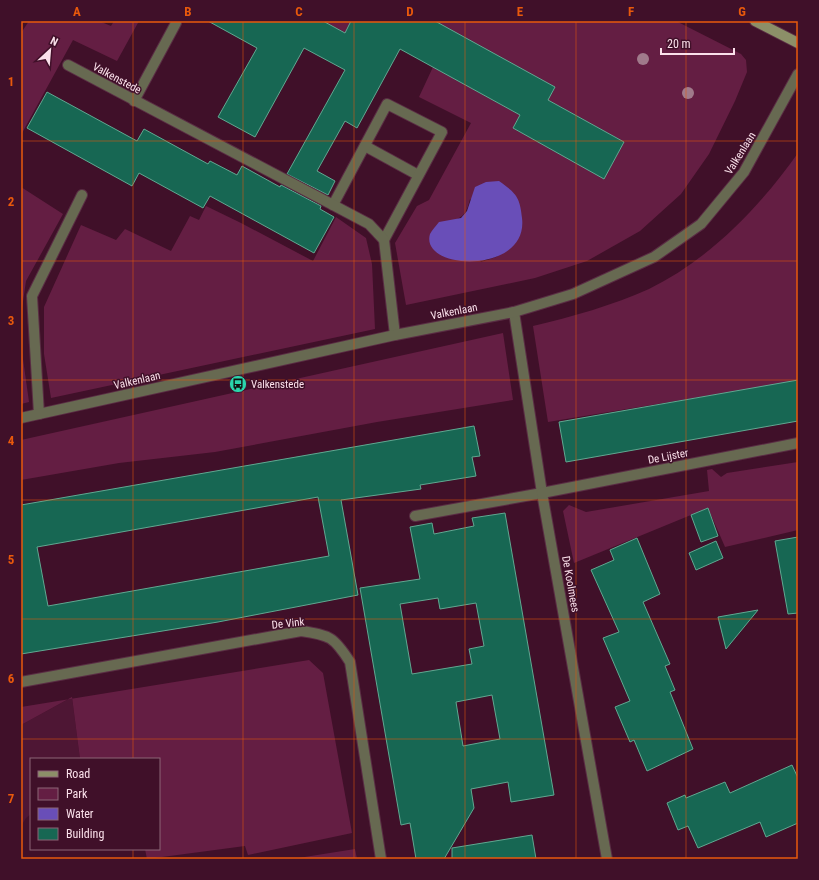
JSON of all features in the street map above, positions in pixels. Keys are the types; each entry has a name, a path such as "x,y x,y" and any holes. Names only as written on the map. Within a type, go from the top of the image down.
{"main road":[{"path":"755,21 798,43"}],"street":[{"path":"134,101 176,23"},
{"name":"Valkenstede","path":"68,65 369,224 384,240"},
{"name":"Valkenlaan","path":"21,418 395,335 514,312 573,294 654,257 701,224 744,172 798,74"},
{"path":"333,205 387,104 442,132 384,240 395,335"},
{"path":"365,146 418,175"},
{"path":"39,414 32,296 82,195"},
{"name":"De Koolmees","path":"514,312 542,493 607,859"},
{"name":"De Lijster","path":"415,516 798,443"},
{"name":"De Vink","path":"21,682 301,632 323,634 340,646 350,662 382,859"}],"shaded area":[{"path":"72,697 80,758 30,758 30,815 21,826 21,725"}],"green space":[{"path":"29,21 99,21 111,26 114,21 139,21 117,61 73,40 21,135 21,33"},
{"path":"323,21 351,21 348,35"},
{"path":"435,21 676,21 741,54 746,60 747,72 735,101 709,154 681,194 640,231 587,261 535,278 406,305 395,243 417,206 429,200 471,123 419,97 433,67 520,115 513,128 604,178 624,142 548,100","holes":["470,199 509,249 496,257 481,262 452,221 460,218 465,213"]},
{"path":"798,153 798,381 548,422 533,326 577,315 649,289 693,263 732,230 750,212"},
{"path":"21,187 63,214 26,281 21,315"},
{"path":"206,206 313,261 336,217 366,238 372,264 375,329 51,398 44,354 44,307 81,225 116,240 125,229 171,251 190,216 199,220"},
{"path":"503,333 513,400 377,422 215,452 119,463 21,480 21,440"},
{"path":"21,345 29,402 21,404"},
{"path":"798,462 798,530 725,547 708,508 574,563 563,511 569,505 586,512 709,491 707,470 712,469 721,477 727,473"},
{"path":"309,660 323,673 352,833 248,855 245,846 147,859 145,850 160,850 160,758 80,758 72,699"},
{"path":"68,699 21,725 21,707"},
{"path":"355,849 357,859 292,859"}],"water":[{"path":"499,181 516,196 520,205 522,218 520,237 509,250 493,258 474,261 456,260 441,255 431,246 430,234 439,222 461,218 467,211 475,187 486,182"}],"building":[{"path":"208,21 323,21 345,33 351,21 435,21 555,87 548,100 624,142 604,179 513,128 520,115 400,49 357,128 345,121 317,171 335,181 328,195 287,174 345,70 304,48 255,137 218,117 257,48"},
{"path":"47,92 137,141 144,129 208,164 210,161 237,175 242,166 280,187 281,185 321,206 320,209 334,217 314,253 210,196 203,208 139,173 132,186 27,128"},
{"path":"798,380 798,421 566,462 559,422"},
{"path":"474,426 480,456 472,457 476,476 420,485 421,489 341,500 358,595 218,622 21,654 21,505","holes":["318,497 329,556 48,606 37,547"]},
{"path":"708,508 718,536 701,542 691,515"},
{"path":"505,513 554,795 511,802 508,782 471,789 474,808 444,859 416,859 410,823 401,825 360,588 420,579 410,527 432,523 434,534 474,526 472,518","holes":["438,598 440,609 476,603 484,646 469,649 472,664 412,674 400,604","492,695 500,739 463,746 456,702"]},
{"path":"798,537 798,613 788,614 775,541"},
{"path":"637,538 660,594 643,602 670,664 665,666 675,690 670,692 693,749 647,771 634,740 630,742 615,707 630,701 603,638 619,632 591,570 614,560 610,550"},
{"path":"716,541 723,558 696,570 689,553"},
{"path":"758,610 726,649 718,617"},
{"path":"792,765 798,778 798,823 766,837 760,822 698,848 688,826 678,830 667,803 685,795 686,798 725,782 730,793"},
{"path":"532,835 536,859 452,859 452,848"}],"place":[{"name":"Valkenstede","path":"238,384"}]}
